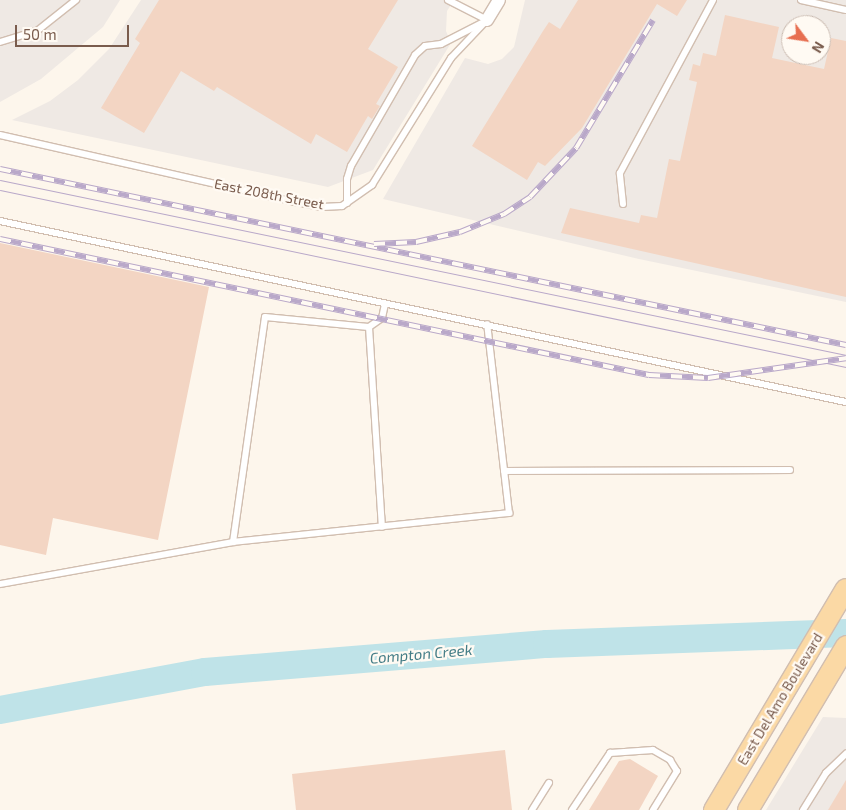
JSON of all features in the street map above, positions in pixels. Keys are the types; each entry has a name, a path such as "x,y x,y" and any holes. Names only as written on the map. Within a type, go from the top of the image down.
{"main road":[{"name":"East Del Amo Boulevard","path":"714,810 846,589"},
{"path":"748,810 846,646"}],"street":[{"name":"East 208th Street","path":"487,20 499,0"}],"lane":[{"path":"0,42 37,32 76,0"},
{"path":"448,0 487,20"},
{"path":"623,204 620,174 713,0"},
{"path":"801,0 846,10"},
{"path":"347,203 347,179 351,166 415,55 425,46 441,44 487,20"},
{"name":"East 208th Street","path":"0,134 305,204 322,207 347,203 372,184 451,58 487,20"},
{"path":"0,221 147,250 385,304 487,324 846,402"},
{"path":"232,542 265,317 369,327 382,318 385,304"},
{"path":"0,584 232,542 509,513 487,324"},
{"path":"369,327 382,527"},
{"path":"504,472 790,470"},
{"path":"572,810 610,753 653,750 670,760 677,771 654,810"},
{"path":"803,810 826,773 846,754"},
{"path":"532,810 549,782"}],"shaded area":[{"path":"0,0 120,0 103,27 41,79 0,102"},
{"path":"141,0 454,0 447,11 446,31 451,43 373,170 328,187 12,120 50,101 78,80 109,49"},
{"path":"525,0 846,0 846,302 639,259 383,199 465,58 488,64 502,59 514,47"},
{"path":"823,717 846,718 846,810 766,810"}],"building":[{"path":"159,0 398,0 368,49 398,67 376,104 380,106 372,119 368,116 347,152 316,134 311,144 217,87 214,91 181,71 144,133 101,108 140,43 135,39"},
{"path":"578,0 687,0 677,16 657,4 582,128 545,166 538,162 527,180 472,146 549,22 560,29"},
{"path":"725,15 779,27 772,58 781,60 781,65 805,65 824,69 825,65 831,65 831,38 846,41 846,297 561,233 570,208 639,223 641,215 657,218 669,159 680,161 697,82 689,80 693,64 700,66 703,53 716,56"},
{"path":"0,243 209,287 158,540 53,518 46,555 0,545"},
{"path":"505,750 512,810 296,810 292,774"},
{"path":"630,759 658,776 639,810 589,810 619,761"},
{"path":"846,780 846,810 828,810"}],"waterway":[{"name":"Compton Creek","path":"0,710 205,672 547,644 846,633"}],"tram line":[{"path":"0,180 846,355"},
{"path":"0,190 846,367"}],"railway":[{"path":"374,244 416,242 460,232 504,214 530,197 576,148 653,20"},
{"path":"0,169 846,345"},
{"path":"0,239 649,375 708,378 846,358"}]}
